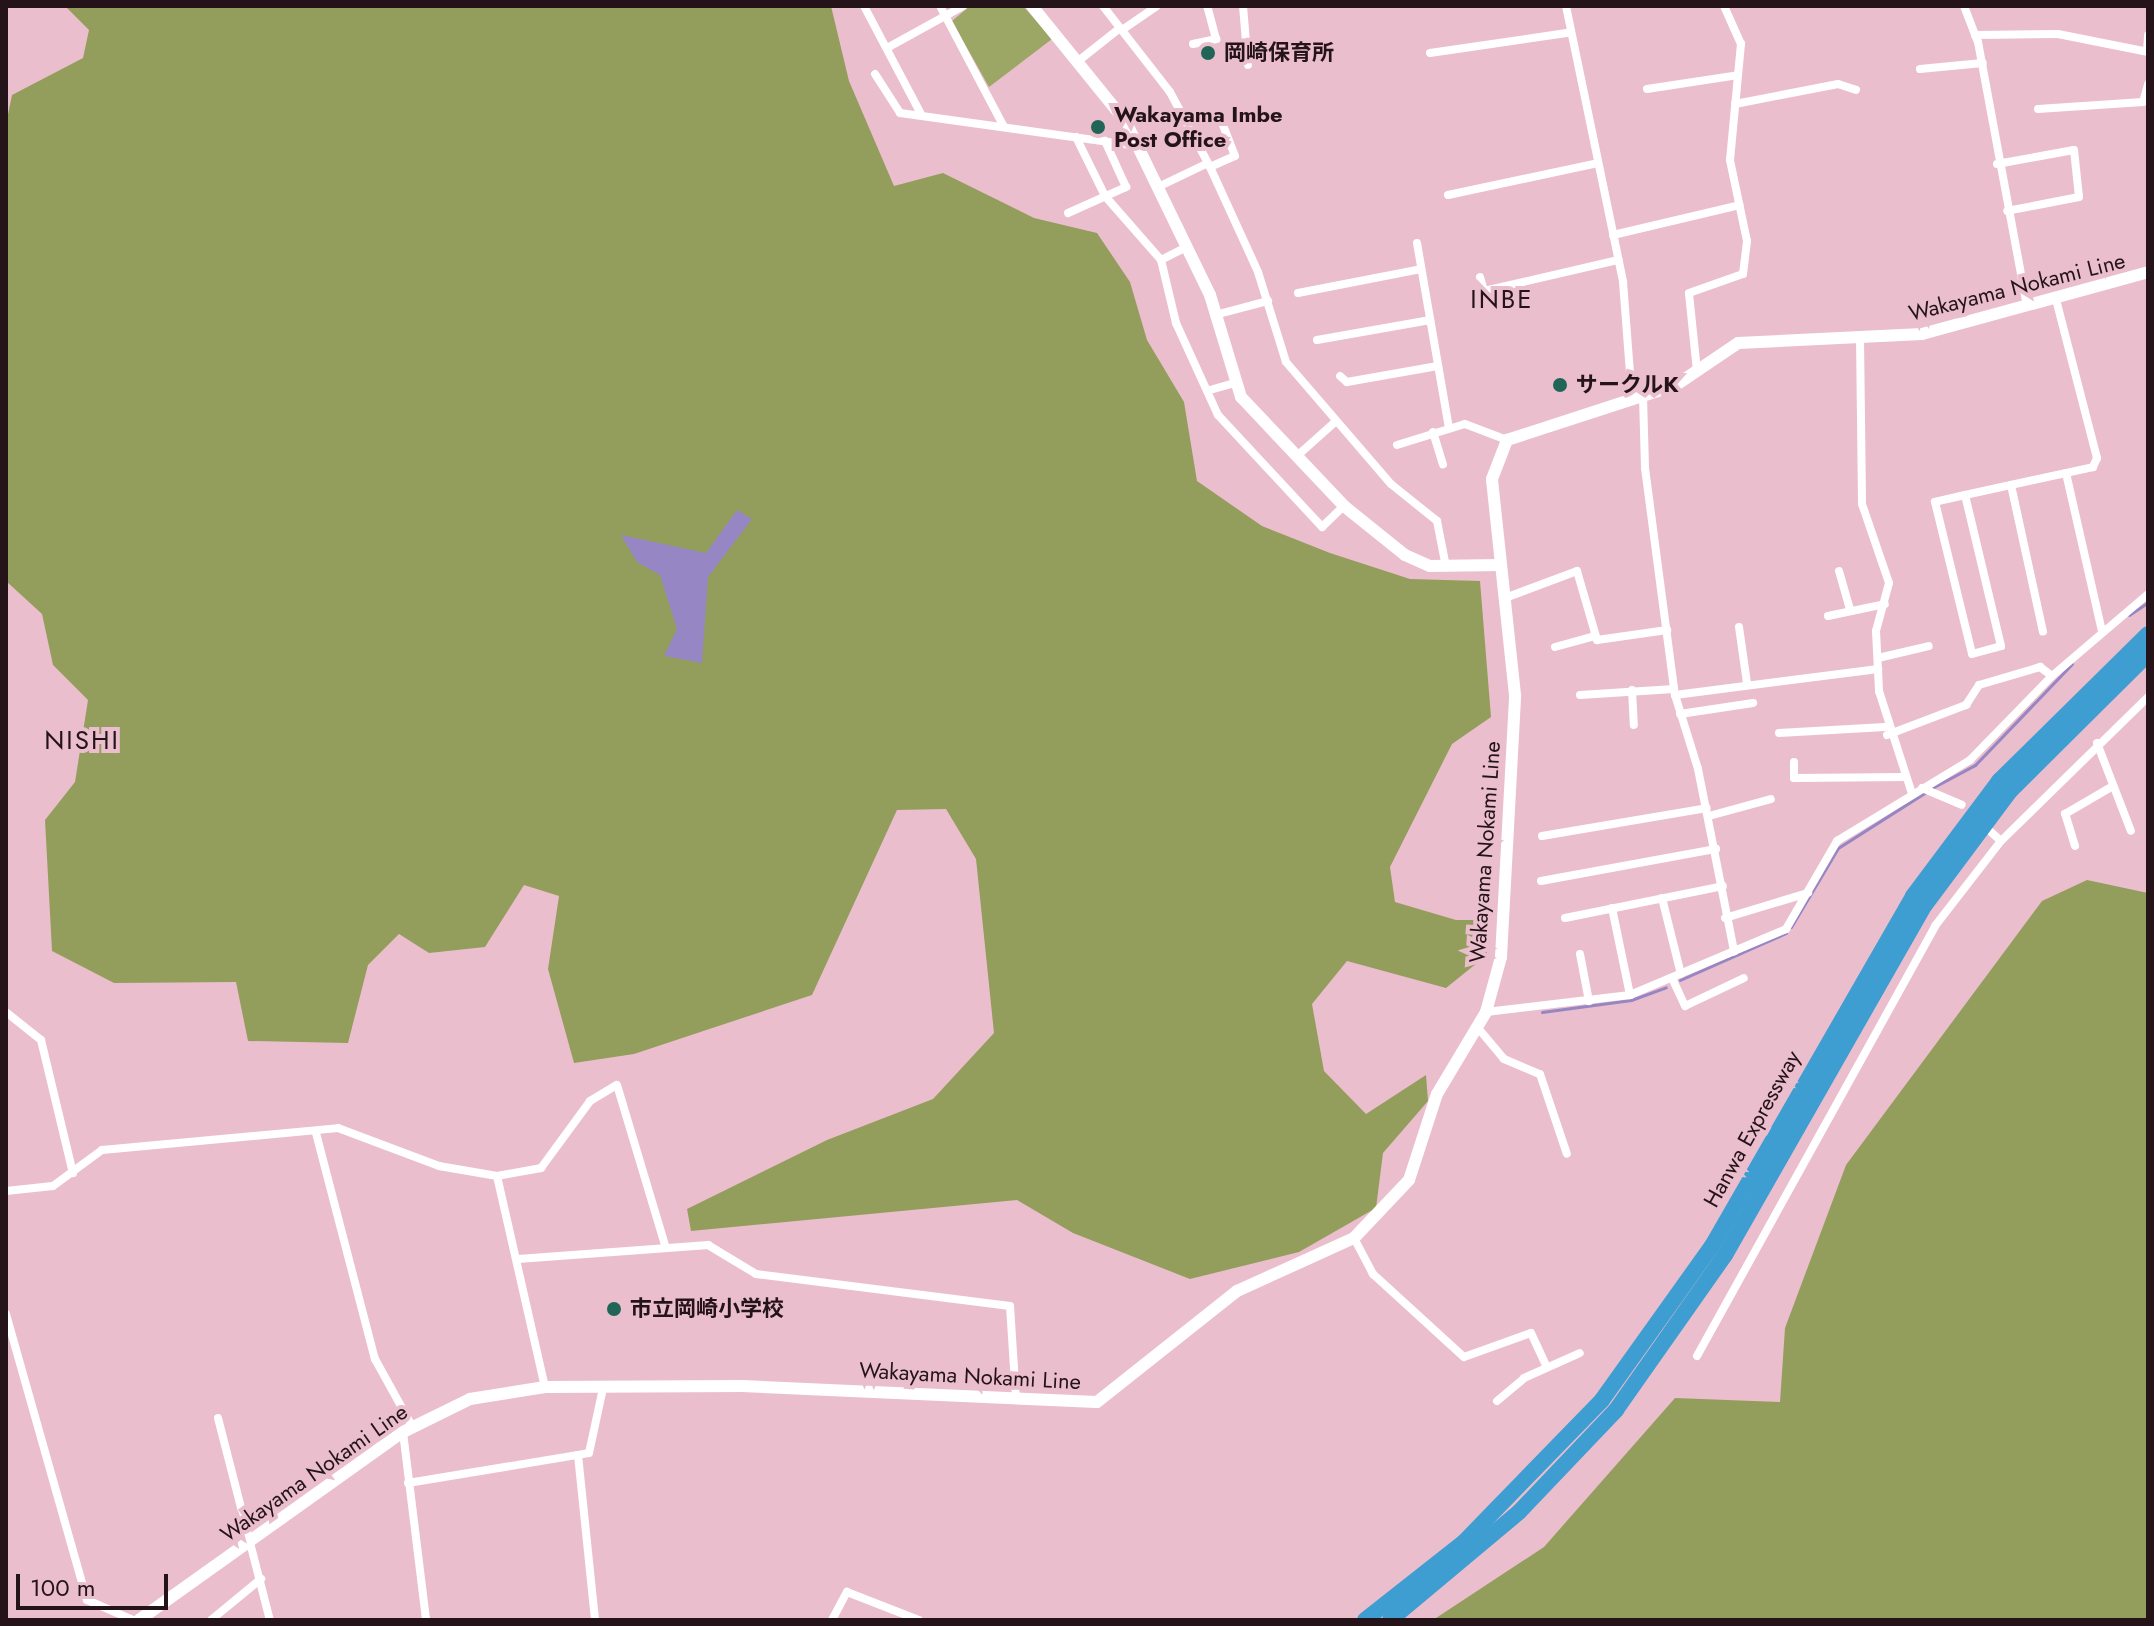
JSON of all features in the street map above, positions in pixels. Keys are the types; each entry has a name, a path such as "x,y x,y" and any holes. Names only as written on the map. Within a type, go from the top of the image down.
{"highway":[{"name":"Hanwa Expressway","path":"1365,1620 1508,1502 1639,1354 1712,1246 1913,896 1999,781 2148,634"},
{"name":"Hanwa Expressway","path":"1390,1620 1519,1512 1616,1410 1725,1255 1925,905 2020,780 2148,654"}],"main road":[{"path":"1032,6 1137,146 1187,247 1215,315 1235,383 1344,506 1405,555 1446,567 1500,565"},
{"name":"Wakayama Nokami Line","path":"136,1620 407,1429 470,1399 545,1387 889,1390 1016,1400 1097,1402 1237,1291 1354,1238 1409,1180 1437,1094 1486,1012 1504,936 1515,695 1492,479 1507,440 1638,398 1697,371 1747,341 1922,334 2148,272"}],"street":[{"path":"864,6 922,116"},
{"path":"940,6 1004,127"},
{"path":"887,48 947,19 963,6"},
{"path":"1103,6 1170,92 1209,165 1268,301 1286,362 1391,484 1437,521 1446,567"},
{"path":"1077,62 1157,6"},
{"path":"1193,44 1216,39 1207,6"},
{"path":"1243,6 1248,65"},
{"path":"1566,6 1567,33 1618,260 1675,692 1708,812 1723,886 1725,918 1734,951"},
{"path":"1697,371 1686,303 1697,286 1743,274 1747,241 1730,160 1741,44 1724,6"},
{"path":"1964,6 1983,63 1997,164 2027,307"},
{"path":"1430,53 1567,33"},
{"path":"1975,35 2058,34 2147,51 2148,35"},
{"path":"1920,69 1983,63"},
{"path":"875,74 895,110 1137,146"},
{"path":"1647,89 1738,75"},
{"path":"1735,104 1838,84 1856,90"},
{"path":"2038,109 2143,102 2148,84"},
{"path":"1158,187 1235,156 1219,115"},
{"path":"1076,137 1105,196 1161,260 1176,323 1210,390 1218,415 1322,527 1344,506"},
{"path":"1068,213 1126,187 1105,141"},
{"path":"1997,164 2074,150 2079,197 2007,211"},
{"path":"1448,195 1598,163"},
{"path":"1613,235 1740,205"},
{"path":"1417,243 1449,428"},
{"path":"1161,260 1187,247"},
{"path":"1480,277 1484,291 1618,260"},
{"path":"1298,293 1421,269"},
{"path":"1965,495 2001,646 1972,654 1935,502 1965,495 2093,467 2097,458 2056,299"},
{"path":"1215,315 1268,301"},
{"path":"1317,340 1430,320"},
{"path":"1860,338 1862,504 1881,544 1885,604 1877,621 1878,669 1886,731 1912,794"},
{"path":"1340,376 1347,382 1438,366"},
{"path":"1210,390 1235,383"},
{"path":"1297,456 1335,422"},
{"path":"1397,445 1433,432 1472,424 1507,440"},
{"path":"1433,432 1443,464"},
{"path":"2066,473 2102,631"},
{"path":"2011,485 2043,632"},
{"path":"1505,598 1577,571 1595,636"},
{"path":"1839,571 1850,609"},
{"path":"1486,1012 1630,995 1786,929 1837,841 1970,760 2052,676 2148,594"},
{"path":"1828,616 1885,604"},
{"path":"1739,627 1747,683"},
{"path":"1555,647 1595,636 1667,630"},
{"path":"1878,658 1929,646"},
{"path":"1779,733 1886,731 1966,705 1979,685 2040,667 2052,676"},
{"path":"1580,695 1632,690 1675,692 1878,669"},
{"path":"1632,690 1634,725"},
{"path":"1697,1356 1880,1015 1894,1003 1935,926 2001,841 2097,743 2148,697"},
{"path":"1680,714 1753,703"},
{"path":"2097,743 2131,831"},
{"path":"1794,762 1794,778 1904,777"},
{"path":"2075,846 2065,814 2113,786"},
{"path":"1925,790 1962,805"},
{"path":"1542,836 1708,812 1771,799"},
{"path":"1991,832 2001,841"},
{"path":"1541,881 1716,849"},
{"path":"1565,918 1723,886"},
{"path":"1725,918 1809,893"},
{"path":"1662,898 1676,976 1685,1006 1744,978"},
{"path":"1612,908 1630,995"},
{"path":"1580,954 1589,1001"},
{"path":"6,1012 41,1040 73,1173"},
{"path":"1478,1028 1504,1059 1540,1074 1567,1154"},
{"path":"6,1191 33,1194 73,1173 102,1150 316,1133 338,1128 439,1166 497,1176 541,1168 590,1101 617,1085 666,1248"},
{"path":"316,1133 375,1359 407,1429 408,1483 426,1620"},
{"path":"497,1176 545,1387"},
{"path":"1354,1238 1373,1274 1464,1357 1531,1333 1547,1367"},
{"path":"518,1259 708,1245 756,1274 1010,1306 1016,1400"},
{"path":"6,1314 87,1600 136,1620"},
{"path":"1497,1401 1547,1367 1580,1353"},
{"path":"408,1483 589,1453 603,1388"},
{"path":"218,1418 270,1620"},
{"path":"578,1455 595,1620"},
{"path":"211,1620 261,1579"},
{"path":"832,1620 847,1592 919,1620"}],"green space":[{"path":"65,6 831,6 849,81 894,186 943,173 1034,218 1097,233 1130,282 1147,340 1184,402 1197,481 1262,526 1330,553 1410,579 1480,581 1491,717 1452,744 1390,867 1395,902 1456,920 1484,920 1487,955 1446,988 1347,961 1312,1004 1324,1071 1366,1114 1426,1075 1428,1101 1383,1153 1376,1208 1299,1252 1190,1279 1073,1233 1017,1200 691,1231 687,1209 827,1140 933,1099 994,1033 976,859 946,809 897,810 812,995 634,1054 574,1063 548,969 559,896 524,885 485,947 429,953 399,934 368,965 348,1043 248,1041 236,982 114,983 52,951 45,820 75,782 88,700 53,665 42,614 6,581 6,124 12,95 83,58 89,30"},
{"path":"970,6 1023,6 1052,39 989,87 952,21"},
{"path":"2087,880 2148,893 2148,1620 1433,1620 1544,1547 1675,1398 1780,1402 1785,1328 1846,1165 2042,901"}],"shaded area":[{"path":"737,510 752,519 708,577 702,663 664,656 677,629 660,575 637,562 621,535 706,553"}],"waterway":[{"path":"2129,615 2148,602"},
{"path":"1932,788 1975,765 2072,664"},
{"path":"1791,927 1838,848 1926,792"},
{"path":"1680,980 1786,933"},
{"path":"1542,1012 1631,1000 1666,987"}],"place":[{"name":"岡崎保育所","path":"1208,53"},
{"name":"Wakayama Imbe Post Office","path":"1098,127"},
{"name":"サークルK","path":"1560,385"},
{"name":"市立岡崎小学校","path":"614,1309"}],"district":[{"name":"INBE","path":"1502,300"},
{"name":"NISHI","path":"82,741"}]}
